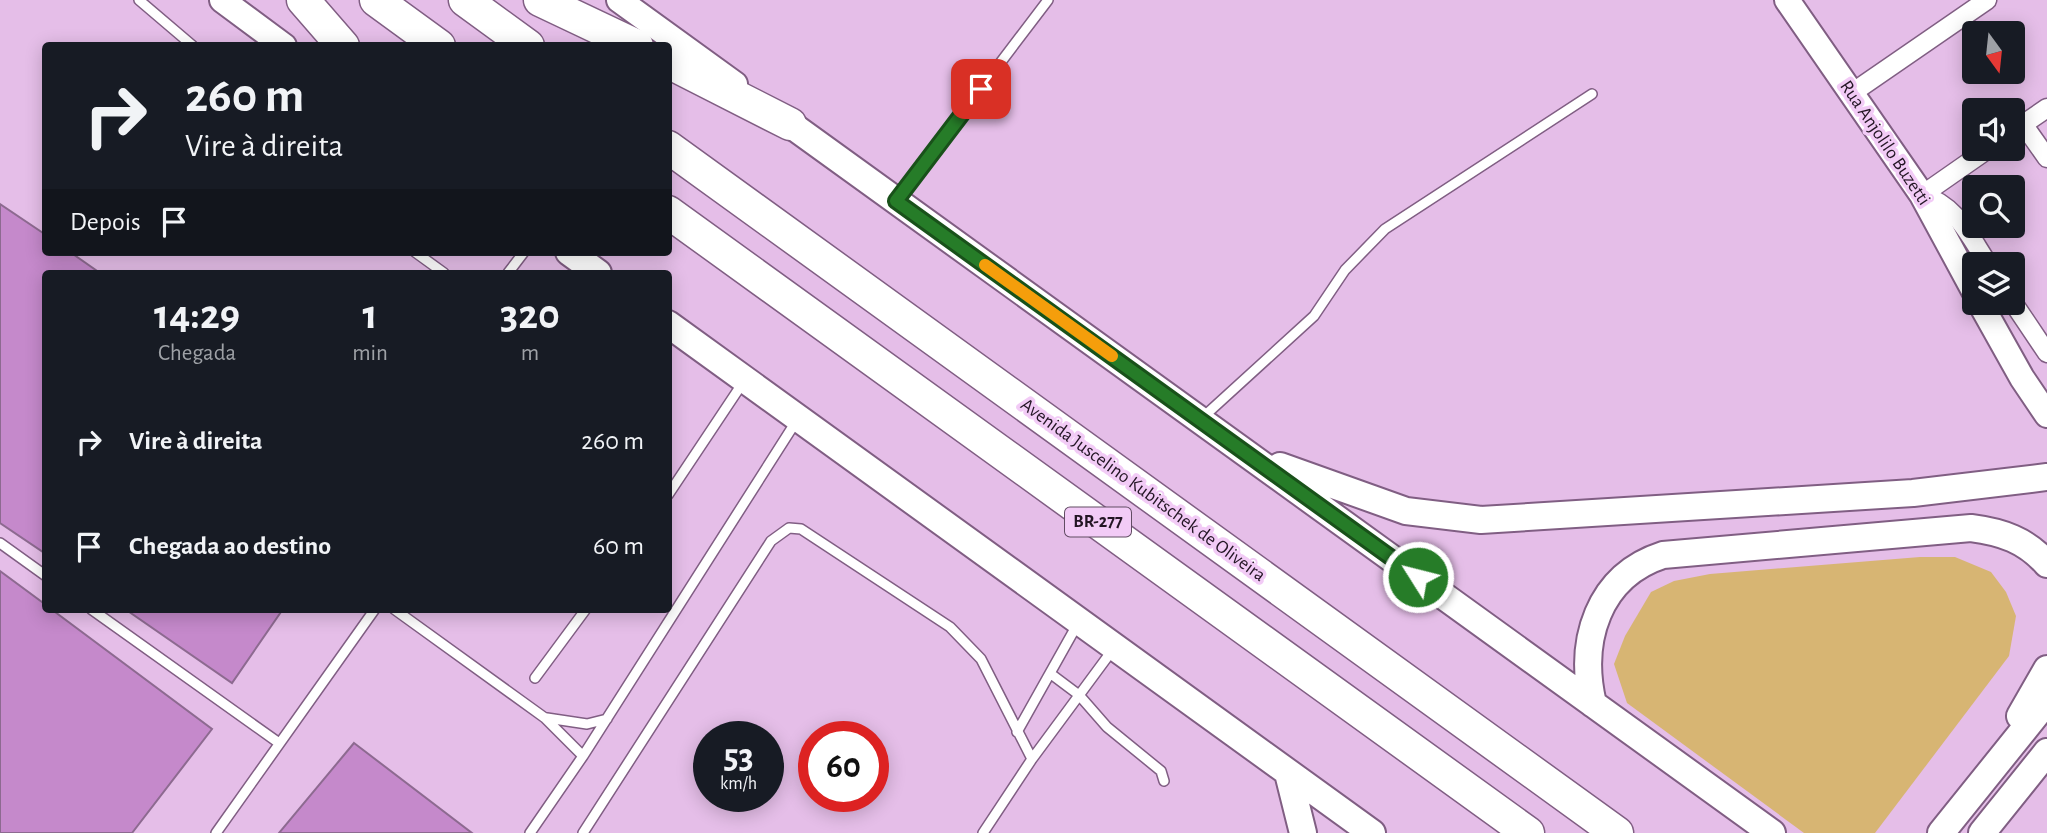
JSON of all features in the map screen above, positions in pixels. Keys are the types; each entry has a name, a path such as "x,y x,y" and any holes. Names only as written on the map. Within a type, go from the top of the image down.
{"highway":[{"path":"303,0 340,42"},
{"path":"376,0 434,42"},
{"path":"465,0 523,42"},
{"path":"540,0 629,42"},
{"path":"672,64 790,124"},
{"name":"Avenida Juscelino Kubitschek de Oliveira","path":"672,150 1617,833"},
{"name":"BR-277","path":"672,215 1528,833"}],"main road":[{"path":"222,0 279,42"},
{"path":"619,0 1772,833"},
{"name":"Rua Anjolilo Buzetti","path":"1787,0 1922,195 1962,269"},
{"path":"575,256 594,270"},
{"path":"1987,315 2022,378 2047,415"},
{"path":"672,327 1372,833"},
{"path":"1245,453 1406,511 1480,520 1913,494 2036,479"},
{"path":"1593,704 1589,684 1589,656 1597,618 1615,583 1628,571 1663,555 1970,528 1995,531 2018,540 2036,552 2047,564"},
{"path":"1546,670 1569,667 1589,656"},
{"path":"1983,781 2047,669"},
{"path":"1941,833 2047,701"},
{"path":"1982,833 2047,752"},
{"path":"1288,773 1303,833"}],"street":[{"path":"1852,93 1987,0"},
{"path":"2025,123 2047,108"},
{"path":"2025,135 2047,158"},
{"path":"1922,195 1971,161"},
{"path":"1922,195 1945,204 1953,211 1980,252"},
{"path":"2021,315 2047,353"}],"lane":[{"path":"139,0 188,42"},
{"path":"896,201 1048,0"},
{"path":"1200,420 1314,316 1345,270 1385,229 1592,94"},
{"path":"421,256 440,270"},
{"path":"510,270 521,256"},
{"path":"672,489 745,379"},
{"path":"530,833 607,719 799,418"},
{"path":"583,833 771,541 789,528 801,529 950,627 981,659 1032,759"},
{"path":"0,543 42,573"},
{"path":"97,613 279,743"},
{"path":"216,833 372,613"},
{"path":"400,613 545,718 583,756"},
{"path":"534,678 583,613"},
{"path":"1017,732 1080,621"},
{"path":"983,833 1032,759 1115,646"},
{"path":"1051,674 1079,695 1107,727 1161,771 1164,781"},
{"path":"545,718 578,723 607,719"}],"shaded area":[{"path":"1920,557 1955,557 1991,572 2006,592 2016,616 2009,656 1875,833 1804,833 1627,703 1614,664 1625,636 1651,592 1674,581 1710,574"}],"building":[{"path":"0,204 42,232 42,256 76,256 96,270 42,270 42,551 0,523"},
{"path":"0,571 42,602 42,613 56,613 212,729 132,833 0,833"},
{"path":"131,613 280,613 232,683"},
{"path":"354,743 472,833 279,833"}],"slow traffic":[{"path":"985,265 1112,356"}],"route":[{"path":"981,89 896,201 1418,577"}]}
